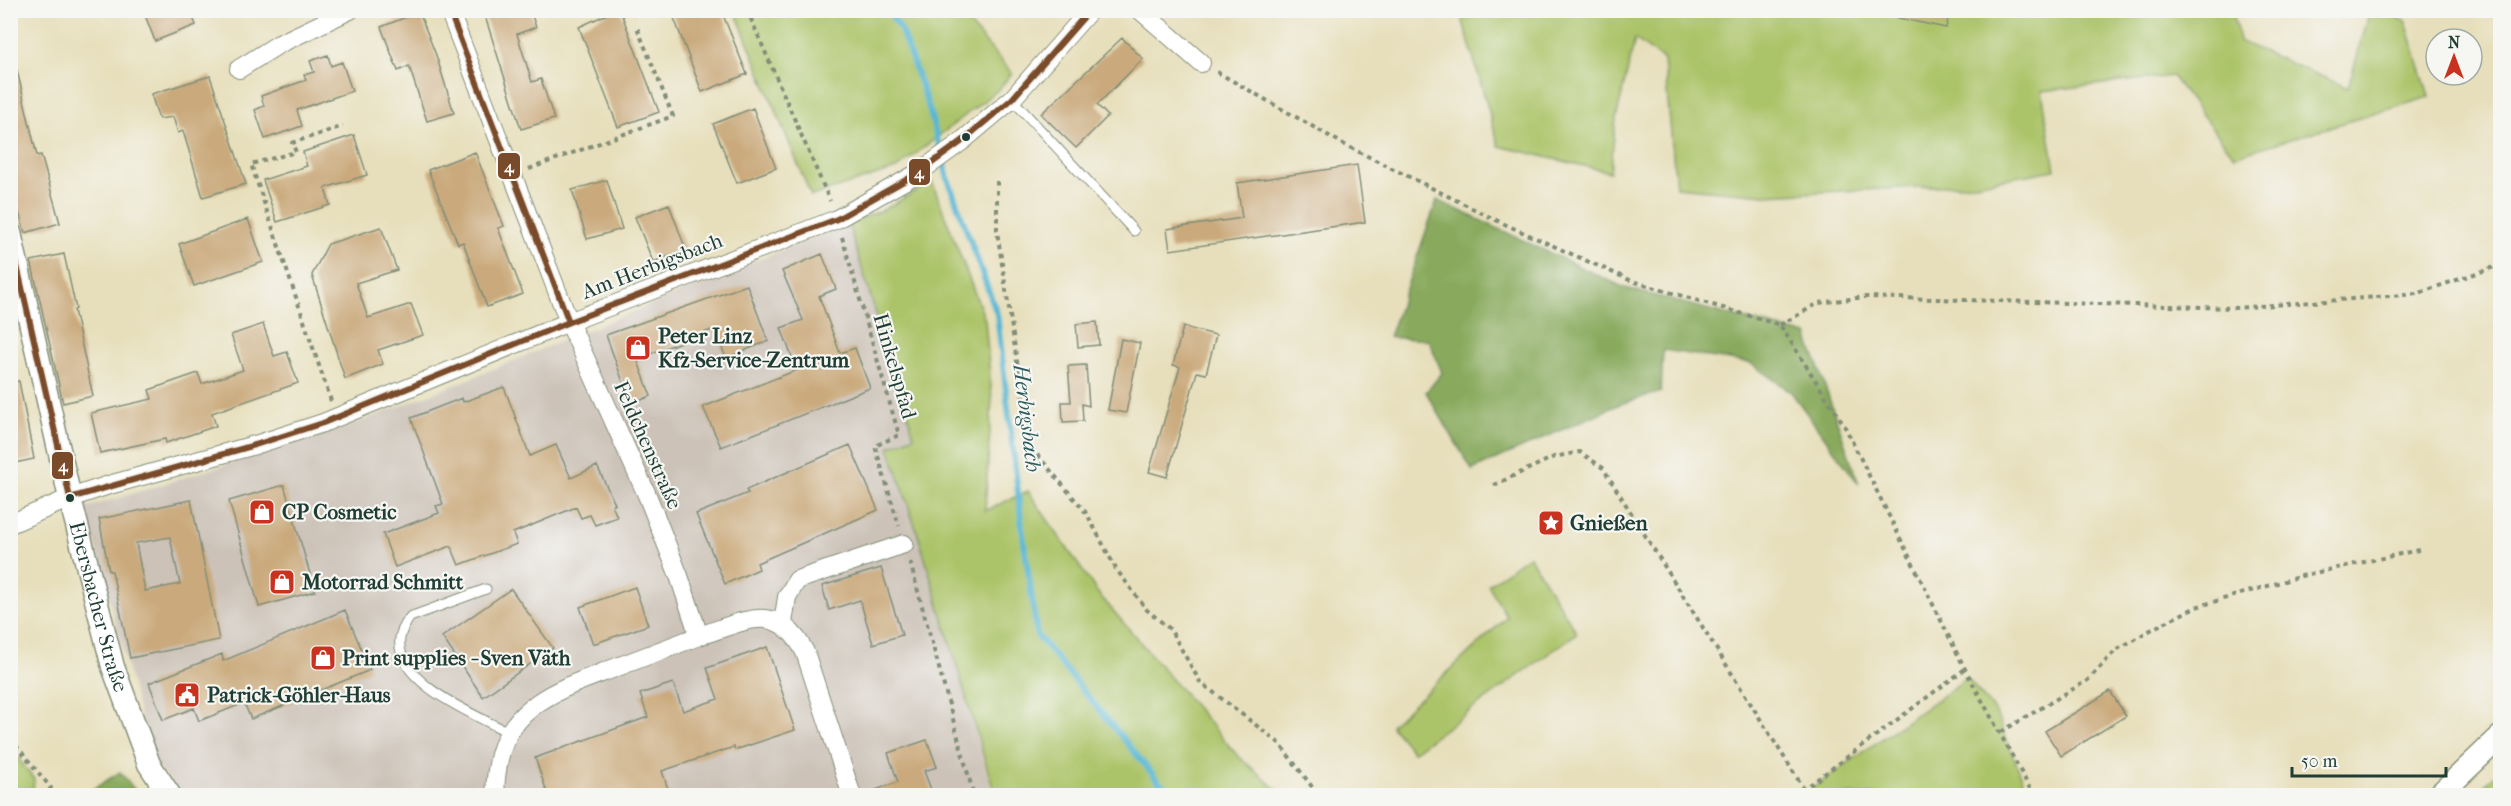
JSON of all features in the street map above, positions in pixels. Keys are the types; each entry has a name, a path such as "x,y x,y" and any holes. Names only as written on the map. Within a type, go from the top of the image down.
{"street":[{"path":"239,69 279,44 350,10"},
{"name":"Feldchenstraße","path":"449,10 569,322 646,495 679,576 699,636"},
{"name":"Am Herbigsbach","path":"10,524 70,498 109,485 255,445 336,418 569,322 837,219 918,173 961,142 1012,99 1090,10"},
{"path":"1140,10 1201,63"},
{"name":"Ebersbacher Straße","path":"10,233 70,498 113,667 149,764 170,795"},
{"path":"783,623 787,597 797,580 904,544"},
{"path":"496,795 497,769 508,732 522,714 555,691 699,636 751,619 768,618 783,623 799,640 805,652 852,795"},
{"path":"2438,795 2500,736"}],"lane":[{"path":"1012,99 1134,231"},
{"path":"486,589 410,617 400,639 401,651 413,674 427,687 508,732"}],"path":[{"name":"Hinkelspfad","path":"747,10 837,219 899,435 875,446 974,795"},
{"path":"514,175 673,116 636,25"},
{"path":"1201,63 1346,145 1513,228 1632,281 1780,326 1844,425 1965,669 2034,795"},
{"path":"336,418 251,164 296,152 292,142 343,126"},
{"path":"997,182 997,231 1030,446 1087,514 1116,569 1147,610 1170,629 1200,682 1279,743 1319,795"},
{"path":"1780,326 1820,303 1865,297 2235,308 2416,294 2500,265"},
{"path":"1494,485 1554,457 1580,452 1603,468 1804,789"},
{"path":"2001,732 2088,680 2116,650 2196,607 2305,575 2423,549"},
{"path":"1795,795 1965,669"},
{"path":"10,738 51,788 44,795"}],"shaded area":[{"path":"848,223 914,436 889,447 920,541 993,795 181,795 151,759 86,508 338,430 462,382"}],"green space":[{"path":"735,11 958,11 1012,73 999,89 896,169 811,196"},
{"path":"1460,11 2233,11 2239,41 2348,88 2370,11 2384,11 2406,22 2424,87 2429,97 2234,156 2172,76 2042,91 2055,170 1975,184 1765,195 1676,187 1664,60 1635,39 1616,119 1610,172 1499,146"},
{"path":"932,182 985,320 992,399 985,511 1028,491 1097,592 1237,755 1283,795 995,795 920,541 889,447 914,436 848,223 881,211"},
{"path":"1437,200 1625,288 1807,335 1859,484 1791,392 1750,363 1663,350 1661,392 1620,404 1472,470 1426,392 1442,373 1429,340 1389,337"},
{"path":"1529,556 1577,633 1413,752 1391,725 1507,617 1488,585"},
{"path":"1967,678 1996,713 2029,795 1803,795"},
{"path":"11,749 34,779 33,790 27,795 11,795"},
{"path":"2500,770 2500,795 2475,795"},
{"path":"120,772 139,795 90,795 87,793"}],"building":[{"path":"143,10 190,10 196,25 155,41"},
{"path":"483,10 530,10 536,27 517,34 532,82 541,79 554,119 521,129"},
{"path":"620,10 659,112 618,127 579,27"},
{"path":"671,10 721,10 747,74 702,92"},
{"path":"1899,10 1950,10 1946,28 1898,18"},
{"path":"419,12 436,55 454,113 427,121 409,66 398,71 381,27"},
{"path":"1122,38 1143,59 1097,105 1108,116 1076,148 1041,114"},
{"path":"328,55 331,66 342,62 352,91 297,110 302,126 265,139 255,110 264,106 261,96 306,80 304,75 314,72 310,61"},
{"path":"17,70 37,156 41,155 60,223 25,233 10,180 10,71"},
{"path":"210,76 246,184 203,197 183,131 178,133 173,117 159,119 151,94"},
{"path":"753,108 776,168 737,183 713,124"},
{"path":"354,135 367,175 325,188 330,205 277,222 263,180 307,166 303,152"},
{"path":"475,152 504,226 498,228 523,294 487,307 463,242 458,244 428,170"},
{"path":"1357,165 1365,222 1170,250 1167,229 1242,218 1237,183"},
{"path":"607,180 622,229 587,239 572,190"},
{"path":"669,204 686,250 653,262 635,217"},
{"path":"248,219 263,262 194,286 179,244"},
{"path":"381,227 397,270 356,283 368,318 411,304 423,335 378,350 383,364 345,379 312,275 328,244"},
{"path":"64,254 93,396 63,403 31,261"},
{"path":"822,254 836,289 819,296 840,353 855,348 870,388 721,447 703,407 797,370 781,328 803,320 782,271"},
{"path":"747,285 768,341 726,358 714,329 637,359 651,396 631,404 606,335"},
{"path":"1097,322 1099,345 1078,347 1076,324"},
{"path":"263,324 274,356 287,352 298,383 212,413 216,426 166,443 165,439 100,453 91,413 152,399 149,390 198,373 202,384 243,370 231,335"},
{"path":"1183,327 1216,335 1206,374 1197,372 1167,477 1149,472 1180,367 1173,365"},
{"path":"1121,339 1140,343 1126,413 1108,410"},
{"path":"1086,365 1089,406 1082,404 1083,421 1063,422 1062,402 1071,402 1068,366"},
{"path":"19,381 34,459 10,464 10,382"},
{"path":"504,387 530,456 556,445 571,478 597,466 615,504 612,505 617,517 595,525 590,515 581,518 576,507 513,533 517,544 459,565 451,546 395,567 383,534 439,513 436,506 443,504 411,418 462,398 463,402"},
{"path":"850,445 878,510 757,563 759,569 725,584 696,514 748,493 746,490"},
{"path":"284,485 315,591 259,607 229,501"},
{"path":"191,500 219,640 130,658 99,519","holes":["170,537 180,584 145,591 136,543"]},
{"path":"881,568 902,635 873,644 860,600 829,610 822,586"},
{"path":"635,587 648,625 593,644 580,607"},
{"path":"511,589 553,648 483,697 442,637"},
{"path":"345,610 370,670 251,719 244,703 199,721 194,708 163,720 149,683 222,654 223,661"},
{"path":"767,647 795,730 662,771 670,795 548,795 535,758 648,717 640,694 673,683 683,711 718,699 707,668"},
{"path":"2110,691 2126,716 2061,756 2045,731"},
{"path":"927,740 937,767 924,771 933,795 867,795 867,793 898,782 888,753"}],"waterway":[{"name":"Herbigsbach","path":"888,10 901,30 928,105 948,179 997,314 1037,635 1159,782 1178,796"}],"transit line":[{"name":"4","path":"449,10 569,322"},
{"name":"4","path":"10,235 70,498 323,423 569,322 837,219 918,173 961,142 1012,99 1090,10"}],"place":[{"name":"Peter Linz Kfz-Service-Zentrum","path":"638,348"},
{"name":"CP Cosmetic","path":"262,512"},
{"name":"Gnießen","path":"1551,523"},
{"name":"Motorrad Schmitt","path":"282,582"},
{"name":"Print supplies - Sven Väth","path":"323,658"},
{"name":"Patrick-Göhler-Haus","path":"187,695"}]}
